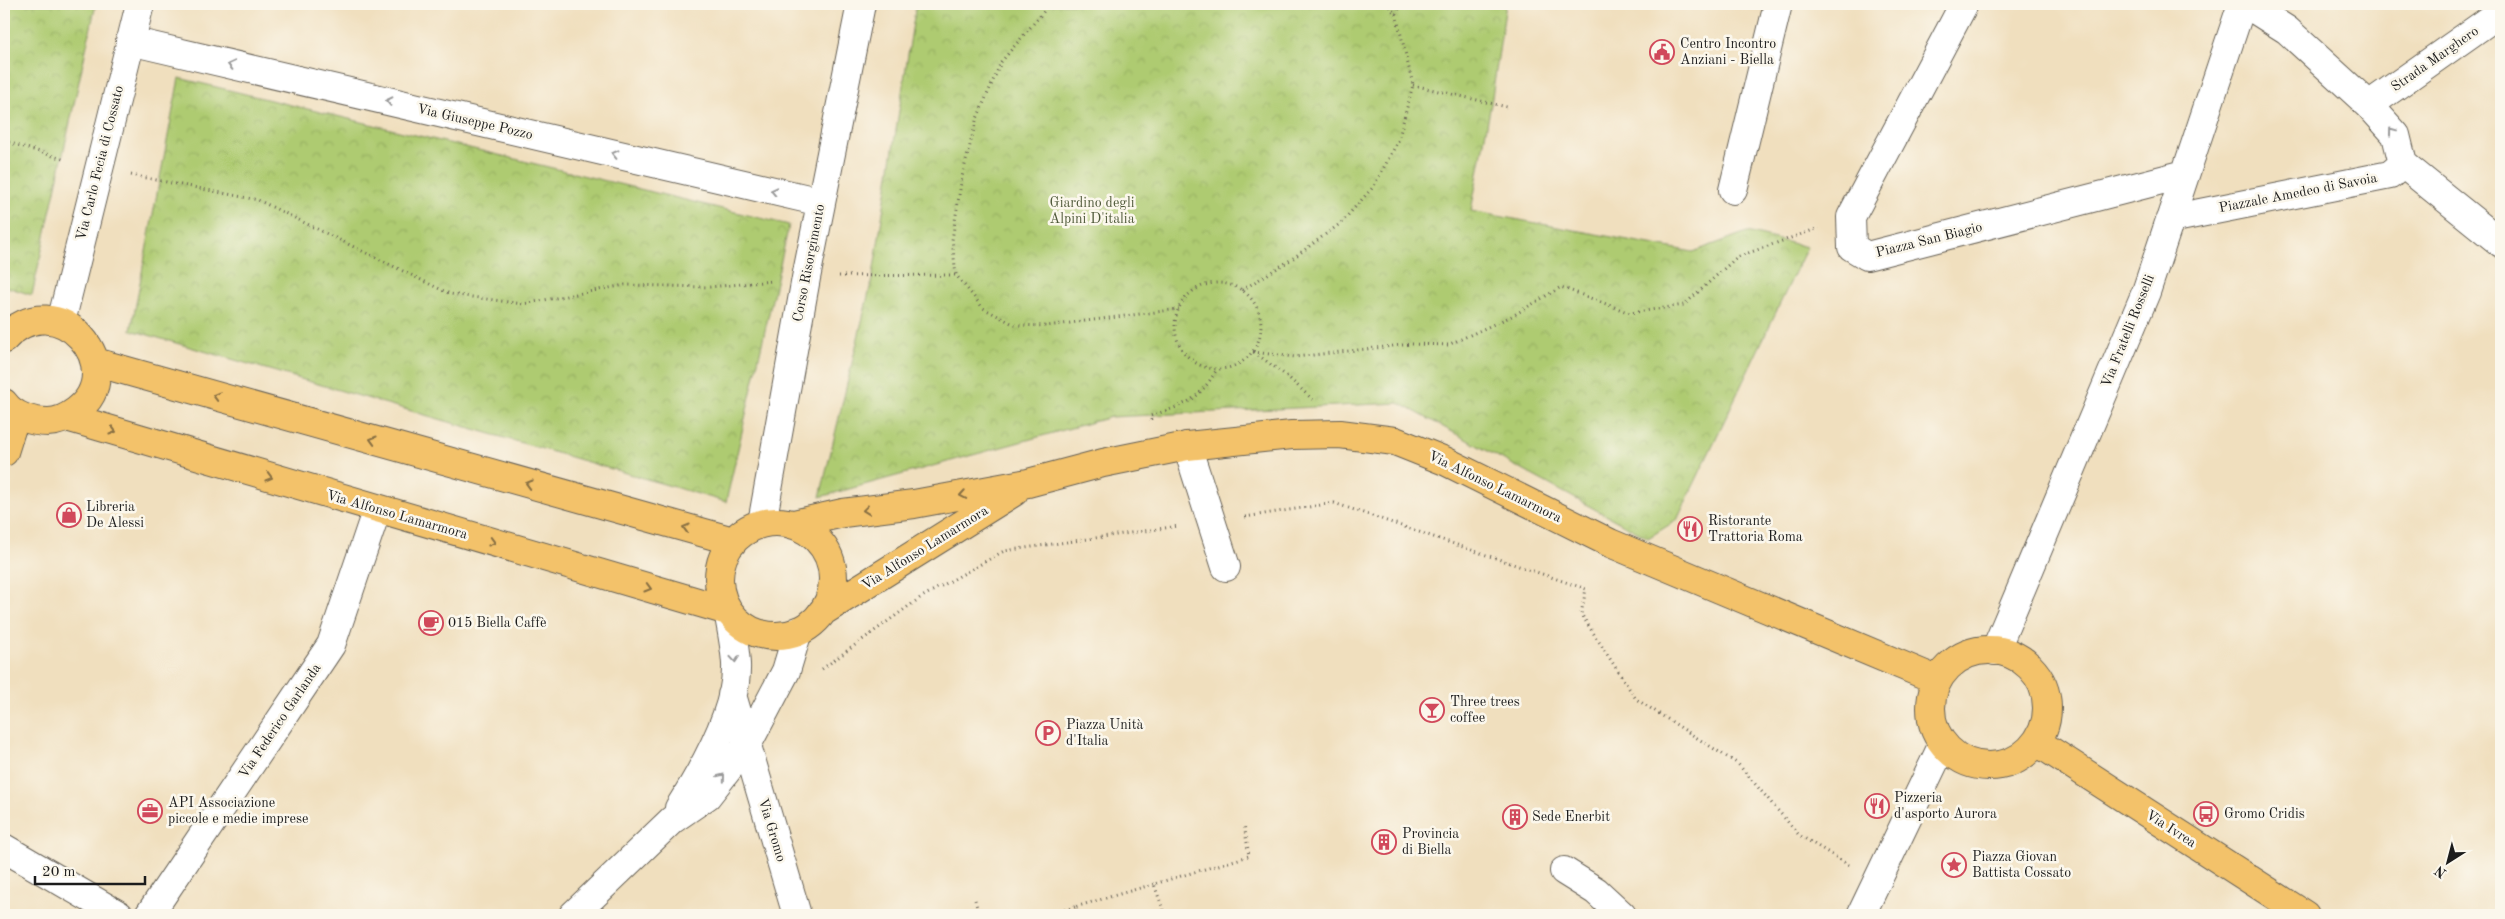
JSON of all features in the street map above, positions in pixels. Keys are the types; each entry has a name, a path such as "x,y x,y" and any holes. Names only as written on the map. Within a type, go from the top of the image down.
{"main road":[{"path":"10,326 48,319 61,322 73,328 83,338 95,362 732,541"},
{"name":"Via Alfonso Lamarmora","path":"10,409 41,421 50,422 66,417 80,408 90,395 95,379 95,362"},
{"path":"4,452 10,409"},
{"name":"Via Alfonso Lamarmora","path":"66,417 728,610"},
{"name":"Via Alfonso Lamarmora","path":"794,524 843,513 914,504 1028,484 1103,463 1187,446 1238,439 1340,434 1395,441 1445,461 1610,543 1937,680"},
{"name":"Via Alfonso Lamarmora","path":"822,612 1028,484"},
{"name":"Via Alfonso Lamarmora","path":"778,521 794,524 810,533 816,539 830,561 833,579 830,596 822,612 812,623 798,631 779,636 760,633 742,625 728,610 720,594 719,575 723,556 732,541 746,530 762,523 778,521"},
{"path":"1978,651 1995,651 2014,656 2030,668 2042,684 2046,710 2045,724 2037,742 2026,753 2011,762 1992,767 1974,764 1957,757 1943,744 1934,728 1931,709 1932,694 1937,680 1948,667 1961,657 1978,651"},
{"name":"Via Ivrea","path":"2037,742 2305,915"}],"street":[{"name":"Via Carlo Fecia di Cossato","path":"61,322 140,4"},
{"name":"Corso Risorgimento","path":"762,523 806,278 861,4"},
{"path":"1733,190 1778,4"},
{"name":"Piazza San Biagio","path":"1964,4 1851,217 1852,247 1867,256 2185,174"},
{"name":"Via Fratelli Rosselli","path":"1995,651 2146,292 2242,4"},
{"path":"2246,4 2287,30 2369,105 2396,135 2403,164 2501,243"},
{"name":"Strada Marghero","path":"2369,105 2501,12"},
{"name":"Via Giuseppe Pozzo","path":"130,41 821,202"},
{"name":"Piazzale Amedeo di Savoia","path":"2170,219 2390,175 2403,164"},
{"path":"1187,446 1226,567"},
{"name":"Via Federico Garlanda","path":"149,915 331,645 377,509"},
{"path":"672,820 692,788 724,722 732,695 736,665 728,610"},
{"path":"573,915 672,820 707,796 747,746 786,671 798,631"},
{"name":"Via Gromo","path":"732,695 797,915"},
{"path":"1861,915 1943,744"},
{"path":"4,848 119,915"},
{"path":"1564,871 1596,890 1622,915"}],"path":[{"path":"1050,4 1001,62 976,121 962,177 952,240 956,275 983,308 1015,325 1047,326 1179,309"},
{"path":"1242,290 1292,260 1341,223 1374,186 1398,141 1413,85 1396,14 1386,4"},
{"path":"1396,14 1402,4"},
{"path":"1413,85 1507,107"},
{"path":"4,141 98,169 258,200 450,294 523,304 625,285 710,287 806,278 873,275 956,275"},
{"path":"1253,352 1295,357 1411,344 1448,344 1514,315 1561,287 1630,312 1684,305 1737,257 1851,217"},
{"path":"1213,283 1228,284 1242,290 1252,299 1259,312 1261,326 1259,339 1253,352 1237,365 1217,369 1203,367 1191,360 1182,349 1176,337 1175,322 1179,309 1187,296 1199,288 1213,283"},
{"path":"1253,352 1288,377 1320,407 1340,434"},
{"path":"1154,453 1150,416 1182,405 1204,391 1217,369"},
{"path":"816,673 920,598 1004,551 1334,503 1586,589 1581,614 1636,699 1738,764 1800,835 1877,882"},
{"path":"1045,915 1075,908 1249,856 1244,824"},
{"path":"1154,884 1165,915"},
{"path":"974,900 979,915"},
{"path":"1075,908 1078,915"}],"green space":[{"path":"4,4 96,4 32,295 4,286"},
{"name":"Giardino degli Alpini D'italia","path":"916,4 1506,4 1491,104 1471,211 1693,252 1747,232 1807,247 1677,520 1648,538 1399,403 1111,417 820,497 873,275"},
{"path":"179,78 789,225 726,502 131,330"}],"place":[{"name":"Centro Incontro Anziani - Biella","path":"1662,52"},
{"name":"Libreria De Alessi","path":"69,515"},
{"name":"Ristorante Trattoria Roma","path":"1690,529"},
{"name":"015 Biella Caffè","path":"431,623"},
{"name":"Three trees coffee","path":"1432,710"},
{"name":"Piazza Unità d'Italia","path":"1048,733"},
{"name":"Pizzeria d'asporto Aurora","path":"1877,806"},
{"name":"API Associazione piccole e medie imprese","path":"150,811"},
{"name":"Gromo Cridis","path":"2206,814"},
{"name":"Sede Enerbit","path":"1515,817"},
{"name":"Provincia di Biella","path":"1384,842"},
{"name":"Piazza Giovan Battista Cossato","path":"1954,865"}]}
